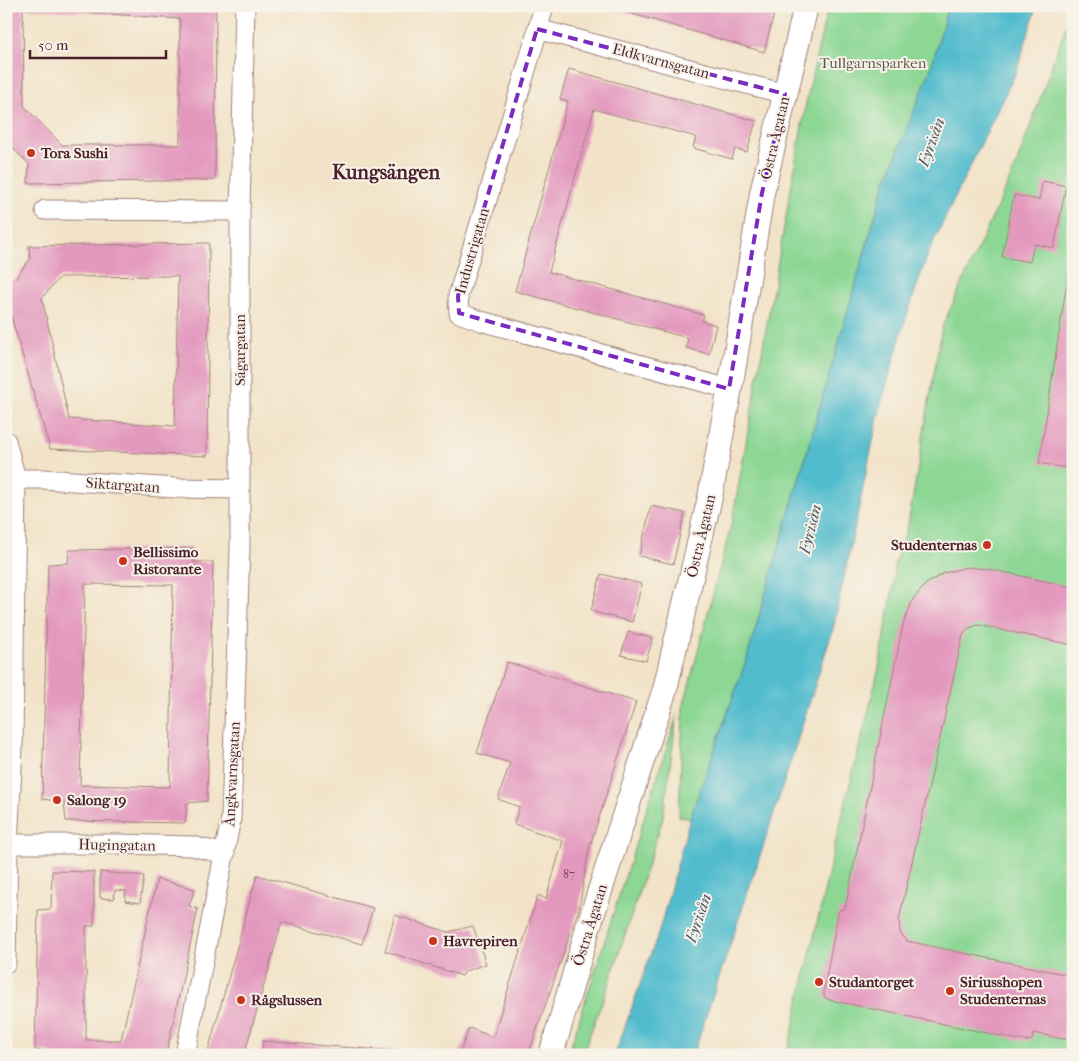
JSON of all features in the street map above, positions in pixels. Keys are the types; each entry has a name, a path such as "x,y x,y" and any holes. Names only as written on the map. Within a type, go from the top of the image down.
{"street":[{"name":"Sågargatan","path":"240,489 240,211 245,6"},
{"name":"Industrigatan","path":"544,6 458,296 459,314 729,389"},
{"name":"Östra Ågatan","path":"551,1055 591,918 665,689 710,497 762,193 806,6"},
{"name":"Eldkvarnsgatan","path":"537,29 785,94"},
{"path":"45,210 240,211"},
{"path":"6,441 11,479 13,748 8,844 6,963"},
{"name":"Siktargatan","path":"11,479 43,479 176,488 240,489"},
{"name":"Ångkvarnsgatan","path":"185,1055 231,818 240,548 240,489"},
{"name":"Hugingatan","path":"8,844 192,846 225,854"}],"highlighted area":[{"path":"537,29 785,94 762,193 729,389 459,313 458,296"}],"green space":[{"name":"Tullgarnsparken","path":"828,6 948,6 931,68 883,189 747,658 690,818 679,816 683,708 732,522 806,103"},
{"name":"Studenternas","path":"1073,7 1073,1055 787,1055 833,853 879,668 894,582 894,566 908,525 942,327 1015,168"},
{"path":"677,715 663,818 609,984 582,1055 568,1055"}],"water":[{"name":"Fyrisån","path":"948,6 1037,6 1016,72 929,251 904,324 880,408 833,629 767,835 693,1055 615,1055 659,931 690,818 747,658 883,189 931,68"}],"building":[{"path":"6,6 216,6 215,180 28,183 29,164 6,142","holes":["23,8 180,19 180,145 62,145 24,106"]},
{"path":"605,6 776,6 764,52"},
{"path":"569,69 756,121 747,152 735,149 732,159 693,148 696,137 594,109 549,272 704,315 702,321 716,325 709,354 686,348 688,338 515,291 568,101 560,99"},
{"path":"1043,181 1066,186 1054,248 1034,244 1030,262 1002,257 1014,195 1039,200"},
{"path":"209,243 207,456 50,449 6,299 6,281 15,279 30,259 29,246","holes":["178,276 175,426 69,419 42,298 60,277"]},
{"path":"1073,249 1072,469 1039,463"},
{"path":"651,506 685,513 673,564 639,556"},
{"path":"193,548 194,562 213,562 207,801 187,803 185,823 66,821 64,802 42,799 48,564 68,563 69,550","holes":["85,584 173,585 170,787 80,785"]},
{"path":"967,567 989,569 1073,587 1073,645 978,625 969,628 963,635 899,920 900,933 907,941 1073,976 1073,1041 1034,1033 1032,1040 1025,1041 830,1000 824,997 838,913 839,910 845,909 903,625 913,599 926,584 944,573"},
{"path":"601,574 642,584 632,622 591,611"},
{"path":"628,632 653,638 646,661 621,655"},
{"path":"507,662 636,702 589,849 579,909 528,1055 459,1055 469,1028 493,1037 538,895 546,899 563,841 514,824 519,807 498,799 510,763 477,753"},
{"path":"52,871 94,872 94,926 86,926 86,1040 121,1040 157,879 195,889 189,906 198,909 166,1055 51,1055 50,1052 35,1050 38,910 51,909"},
{"path":"100,872 144,876 140,903 125,901 126,891 115,890 114,899 100,898"},
{"name":"Rågslussen","path":"257,875 373,908 362,944 282,922 244,1055 207,1055"},
{"name":"Havrepiren","path":"395,915 448,932 473,926 486,964 465,971 462,976 385,951"},
{"path":"263,1041 419,1053 419,1055 261,1055"}],"place":[{"name":"Tora Sushi","path":"31,153"},
{"name":"Studenternas","path":"987,545"},
{"name":"Bellissimo Ristorante","path":"123,561"},
{"name":"Salong 19","path":"57,800"},
{"name":"Havrepiren","path":"433,941"},
{"name":"Studantorget","path":"819,982"},
{"name":"Siriusshopen Studenternas","path":"950,991"},
{"name":"Rågslussen","path":"241,1000"}],"district":[{"name":"Kungsängen","path":"386,172"}]}
